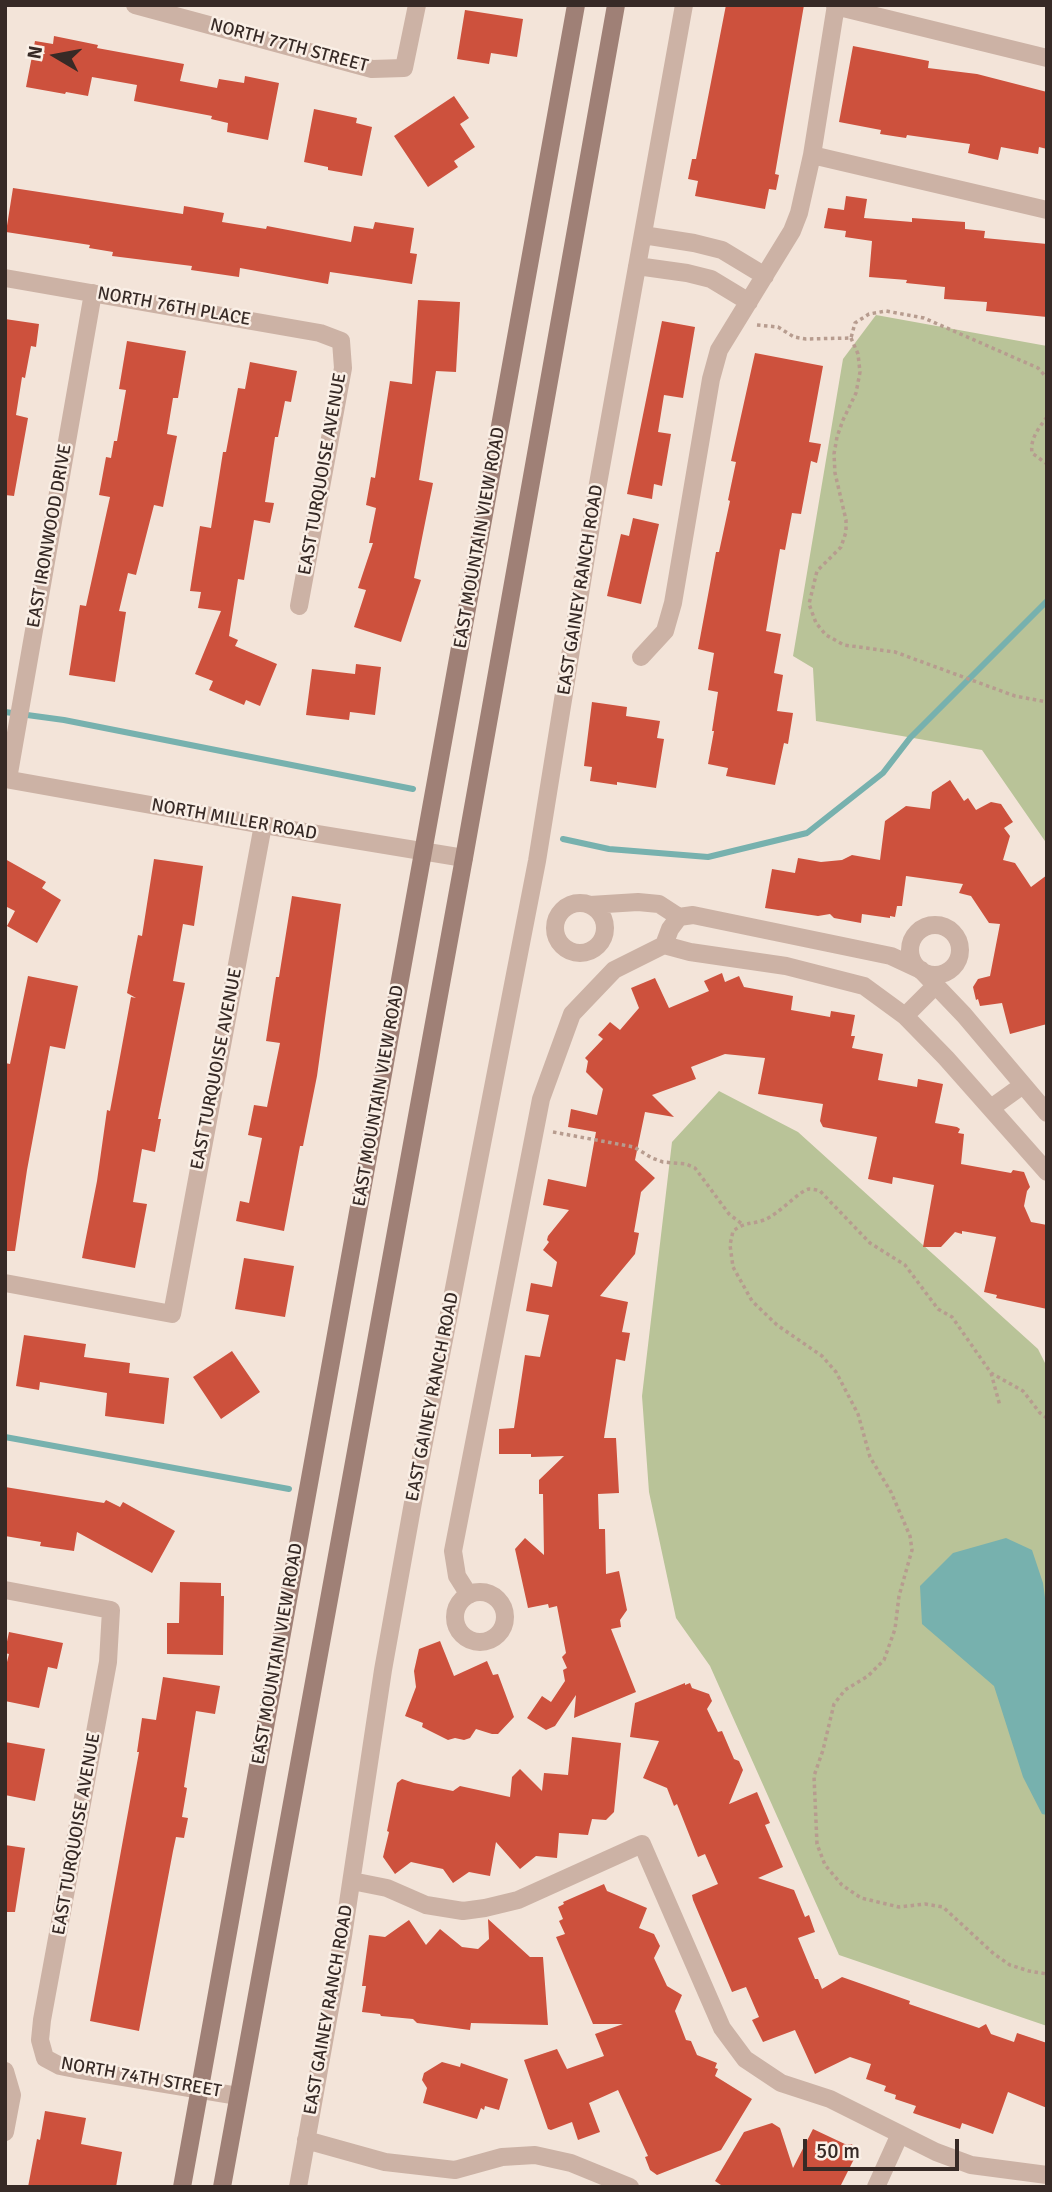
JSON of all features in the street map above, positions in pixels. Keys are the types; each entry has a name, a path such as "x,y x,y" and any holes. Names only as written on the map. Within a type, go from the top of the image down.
{"main road":[{"name":"EAST MOUNTAIN VIEW ROAD","path":"182,2187 576,5"},
{"path":"222,2187 616,5"}],"street":[{"name":"NORTH 77TH STREET","path":"135,5 158,8 372,69 404,68 417,5"},
{"name":"EAST GAINEY RANCH ROAD","path":"298,2187 352,1881 383,1670 548,794 599,482 684,5"},
{"path":"641,657 664,631 673,603 711,379 719,350 792,231 799,213 812,155 836,6 1047,58"},
{"path":"812,155 1047,210"},
{"path":"643,235 722,250 765,276"},
{"path":"637,266 711,279 749,302"},
{"name":"NORTH 76TH PLACE","path":"5,278 320,332 341,341"},
{"name":"EAST IRONWOOD DRIVE","path":"6,779 93,293"},
{"name":"EAST TURQUOISE AVENUE","path":"299,606 343,368 341,341"},
{"name":"NORTH MILLER ROAD","path":"6,779 464,858"},
{"name":"EAST TURQUOISE AVENUE","path":"5,1283 172,1314 263,825"},
{"path":"590,905 638,902 659,904 679,917 693,915 891,956 921,970 964,1015 1047,1113"},
{"path":"582,903 590,905 597,909 605,924 602,940 597,946 583,953 567,949 557,937 556,921 566,908 582,903"},
{"path":"526,915 556,921"},
{"path":"664,945 670,929 679,917"},
{"path":"780,965 785,934"},
{"path":"469,1595 457,1576 453,1551 541,1099 572,1014 614,970 664,945 780,965 864,986 905,1016 1047,1172"},
{"path":"597,946 614,970"},
{"path":"905,1016 935,986"},
{"path":"991,1108 1023,1085"},
{"name":"EAST TURQUOISE AVENUE","path":"5,1590 111,1610 108,1662 42,2020 40,2040 45,2058"},
{"name":"EAST GAINEY RANCH ROAD","path":"352,1881 387,1888 426,1905 474,1909 518,1900 642,1844 722,2028 745,2059 781,2083 830,2099 936,2152 971,2165 1047,2175"},
{"name":"NORTH 74TH STREET","path":"45,2058 60,2066 238,2096"},
{"path":"5,2071 12,2095 5,2132"},
{"path":"876,2187 900,2134"},
{"name":"EAST GAINEY RANCH ROAD","path":"306,2140 385,2162 455,2170 502,2157 534,2155 571,2163 630,2187"}],"path":[{"path":"1047,378 1038,368 924,318 886,311 869,314 855,323 851,338 858,354 860,372 856,393 840,429 834,454 846,533 841,547 817,571 810,604 816,623 825,635 844,645 895,652 1015,696 1047,702"},
{"path":"738,320 778,327 794,337 806,339 851,338"},
{"path":"1047,417 1031,444 1032,453 1047,464"},
{"path":"535,1129 634,1147 663,1162 686,1164 695,1168 729,1214 742,1224"},
{"path":"1000,1406 991,1373 952,1317 937,1309 905,1265 870,1243 820,1191 809,1189 801,1192 786,1208 764,1220 742,1224 733,1231 730,1245 733,1267 752,1300 776,1325 822,1356 836,1372 858,1414 870,1457 891,1492 910,1536 912,1550 899,1596 895,1629 884,1660 868,1676 845,1690 835,1704 814,1776 817,1844 825,1866 842,1885 861,1898 899,1907 925,1904 943,1907 994,1954 1010,1965 1047,1974"},
{"path":"991,1373 1023,1391 1047,1418"}],"green space":[{"path":"876,315 1047,346 1047,844 982,750 816,721 813,668 793,656 843,359"},
{"path":"719,1091 798,1132 1038,1349 1047,1367 1047,2026 839,1955 710,1666 676,1618 649,1492 642,1396 672,1142"}],"water":[{"path":"1006,1538 1032,1550 1043,1583 1047,1613 1047,1815 1042,1814 1023,1777 994,1686 922,1624 920,1586 953,1553"}],"building":[{"path":"726,5 804,5 775,174 779,175 776,190 769,189 765,209 695,196 698,181 688,179 692,159 696,159"},
{"path":"465,10 523,19 517,57 491,53 489,64 457,59"},
{"path":"54,36 98,45 97,48 184,64 180,81 217,88 219,79 244,83 245,76 279,83 268,140 227,132 228,123 211,119 212,116 134,101 137,85 92,77 88,96 26,87 35,41 53,44"},
{"path":"853,46 929,61 928,68 977,74 1047,92 1047,149 1039,147 1038,154 1001,147 998,160 968,153 970,144 880,134 881,130 839,122"},
{"path":"454,96 469,118 460,124 475,147 454,161 458,167 428,187 394,136"},
{"path":"314,109 357,118 356,123 372,127 362,176 328,170 328,167 304,162"},
{"path":"13,188 183,214 184,206 224,213 222,222 266,229 267,226 351,242 354,226 373,229 375,222 414,228 410,253 417,254 412,284 330,272 328,284 240,268 239,277 191,270 192,266 112,256 113,252 89,248 90,245 6,232"},
{"path":"846,196 867,199 864,218 965,222 965,229 985,231 984,238 1047,244 1047,317 986,311 987,302 944,299 945,287 869,277 872,241 845,237 846,231 824,228 828,208 844,210"},
{"path":"418,300 460,302 456,372 436,371 419,480 433,483 414,578 421,580 401,642 354,627 366,590 358,588 373,543 369,543 376,508 366,505 371,477 375,478 390,381 412,384"},
{"path":"5,319 39,324 36,347 31,346 25,378 22,377 16,415 28,418 14,496 5,495"},
{"path":"662,321 695,327 683,398 664,395 658,432 671,434 662,486 654,484 652,499 627,494"},
{"path":"127,341 186,351 178,398 173,398 167,434 177,436 163,507 154,505 136,575 128,573 119,611 126,612 115,682 69,675 80,605 86,606 110,497 99,495 106,457 111,458 114,441 117,441 126,390 119,389"},
{"path":"755,353 823,366 809,442 821,444 817,463 811,461 801,514 792,513 785,550 780,549 766,631 781,634 774,673 783,675 777,711 793,713 788,744 784,743 775,785 726,776 728,768 708,764 718,692 708,690 714,653 698,649 716,552 719,552 730,501 728,500 736,462 731,461"},
{"path":"250,362 297,371 291,402 285,401 278,437 275,437 265,502 274,503 270,523 254,520 244,580 238,579 229,636 238,640 235,646 277,664 260,706 246,700 244,705 209,690 213,681 195,674 221,611 198,608 201,592 190,591 200,526 211,528 223,452 226,452 238,388 245,389"},
{"path":"633,518 659,524 641,604 607,596 621,534 629,536"},
{"path":"356,664 381,667 375,715 350,712 349,720 306,715 312,669 355,674"},
{"path":"592,702 627,707 626,716 660,721 657,738 664,739 656,788 590,781 592,767 584,766"},
{"path":"950,780 964,801 968,798 976,810 991,802 1001,804 1013,822 1004,828 1010,836 1003,860 1015,863 1031,887 1047,875 1047,1024 1010,1034 1002,1003 980,1006 978,999 976,1000 973,987 978,979 990,976 1000,924 989,923 971,896 959,893 963,884 906,876 902,906 897,906 895,917 862,914 861,923 834,918 830,914 818,916 765,908 772,869 795,873 798,858 821,862 842,860 852,855 880,860 885,821 906,806 930,809 932,792"},
{"path":"5,859 46,882 42,888 61,900 37,943 7,926 15,911 5,906"},
{"path":"154,859 203,866 194,926 183,924 173,981 185,983 158,1119 161,1119 155,1152 142,1149 133,1202 147,1204 135,1268 82,1258 107,1110 110,1111 131,997 136,998 127,993 138,935 142,936"},
{"path":"292,896 341,904 317,1076 284,1231 236,1221 240,1201 249,1203 262,1138 248,1135 254,1105 267,1107 280,1043 266,1041"},
{"path":"722,973 725,982 739,976 744,987 793,996 791,1010 830,1017 831,1011 855,1015 852,1048 883,1054 878,1080 917,1087 918,1079 943,1084 935,1123 957,1127 960,1129 958,1133 964,1134 961,1164 1011,1173 1013,1170 1024,1172 1030,1187 1024,1206 1031,1222 1047,1225 1047,1309 996,1298 997,1295 984,1292 996,1237 962,1231 962,1234 955,1232 941,1247 923,1247 934,1185 893,1177 892,1184 868,1179 877,1137 823,1127 820,1121 823,1104 758,1094 765,1058 725,1054 691,1067 696,1079 652,1095 674,1117 645,1112 635,1160 655,1178 641,1192 634,1232 639,1233 635,1254 600,1296 628,1302 622,1332 630,1333 625,1361 616,1359 604,1438 616,1438 619,1493 598,1494 599,1529 605,1529 606,1574 619,1571 627,1610 620,1620 621,1627 611,1629 636,1692 574,1718 576,1695 555,1726 546,1730 527,1718 542,1696 551,1702 565,1681 563,1670 567,1668 562,1657 566,1653 557,1606 549,1608 548,1604 528,1608 515,1549 525,1538 544,1555 543,1494 539,1494 539,1480 564,1456 499,1454 499,1429 514,1428 525,1355 540,1357 549,1315 526,1311 531,1283 552,1287 557,1262 543,1250 549,1242 548,1236 569,1210 543,1205 548,1179 586,1187 596,1132 568,1127 571,1109 597,1115 603,1089 586,1072 588,1061 585,1058 603,1039 598,1035 610,1022 620,1030 639,1008 631,988 655,978 669,1008 709,991 704,981"},
{"path":"28,976 78,986 65,1049 50,1046 15,1251 5,1251 5,1063 10,1064"},
{"path":"244,1258 294,1266 285,1317 235,1309"},
{"path":"24,1335 86,1344 84,1357 130,1363 129,1373 169,1378 164,1424 105,1416 107,1393 40,1382 39,1390 16,1386"},
{"path":"232,1351 260,1392 221,1419 193,1377"},
{"path":"5,1487 104,1503 106,1500 120,1507 123,1502 175,1531 152,1573 77,1532 74,1551 40,1546 41,1542 5,1536"},
{"path":"180,1582 221,1583 221,1596 224,1596 223,1655 167,1654 167,1623 179,1623"},
{"path":"9,1632 63,1643 57,1669 48,1667 39,1708 5,1701 5,1670 9,1654 5,1651"},
{"path":"440,1641 454,1676 487,1661 493,1675 498,1674 514,1717 498,1734 476,1729 470,1738 448,1740 422,1727 423,1723 405,1716 416,1687 414,1671 419,1649"},
{"path":"163,1677 220,1686 215,1714 196,1711 184,1787 187,1788 182,1817 188,1818 184,1838 176,1837 139,2031 90,2021 139,1752 142,1718 156,1720"},
{"path":"685,1683 709,1694 712,1701 707,1709 718,1732 722,1731 734,1759 739,1761 743,1770 729,1804 757,1792 770,1823 765,1825 783,1867 758,1878 794,1890 805,1917 809,1915 815,1932 798,1938 822,1989 842,1977 979,2028 986,2024 991,2034 1014,2042 1017,2033 1047,2043 1047,2108 1008,2092 993,2134 962,2123 960,2129 913,2113 916,2106 895,2099 896,2095 884,2091 886,2086 866,2079 871,2064 850,2057 815,2074 795,2030 763,2042 752,2020 759,2017 746,1987 732,1992 693,1900 692,1895 718,1884 705,1854 698,1857 677,1804 674,1806 667,1788 643,1778 659,1741 630,1737 635,1703"},
{"path":"572,1737 621,1743 614,1812 606,1820 592,1819 588,1835 559,1833 557,1858 536,1856 520,1869 496,1842 490,1876 469,1872 453,1883 443,1869 411,1862 395,1874 383,1857 397,1783 402,1779 453,1791 460,1786 510,1797 512,1777 520,1769 542,1791 544,1773 568,1775"},
{"path":"5,1742 45,1749 35,1801 5,1795"},
{"path":"5,1845 25,1848 15,1912 5,1912"},
{"path":"604,1884 607,1891 647,1908 639,1928 654,1934 660,1946 654,1958 667,1986 682,1995 675,2011 686,2040 691,2041 697,2055 717,2063 715,2076 752,2099 721,2150 657,2175 650,2170 645,2157 648,2156 618,2090 589,2103 600,2132 578,2140 572,2122 548,2129 524,2060 557,2049 567,2069 604,2056 595,2034 623,2024 593,2024 556,1937 565,1934 559,1921 563,1919 558,1907 564,1904 563,1902"},
{"path":"488,1919 530,1957 543,1957 548,2025 471,2023 470,2030 362,2012 366,1986 362,1986 369,1935 385,1937 409,1920 426,1945 440,1929 462,1947 478,1949 489,1939"},
{"path":"442,2062 460,2067 461,2063 508,2079 499,2110 485,2106 484,2110 481,2108 477,2119 423,2103 427,2088 422,2080 424,2073"},
{"path":"45,2111 86,2118 81,2144 122,2152 116,2187 28,2187"},
{"path":"772,2123 780,2128 793,2168 813,2129 847,2145 852,2144 856,2155 840,2187 724,2187 715,2181 744,2132"}],"waterway":[{"path":"563,839 609,849 708,857 807,833 883,773 910,738 1047,601"},
{"path":"5,712 64,720 413,789"},
{"path":"5,1437 289,1489"}]}
